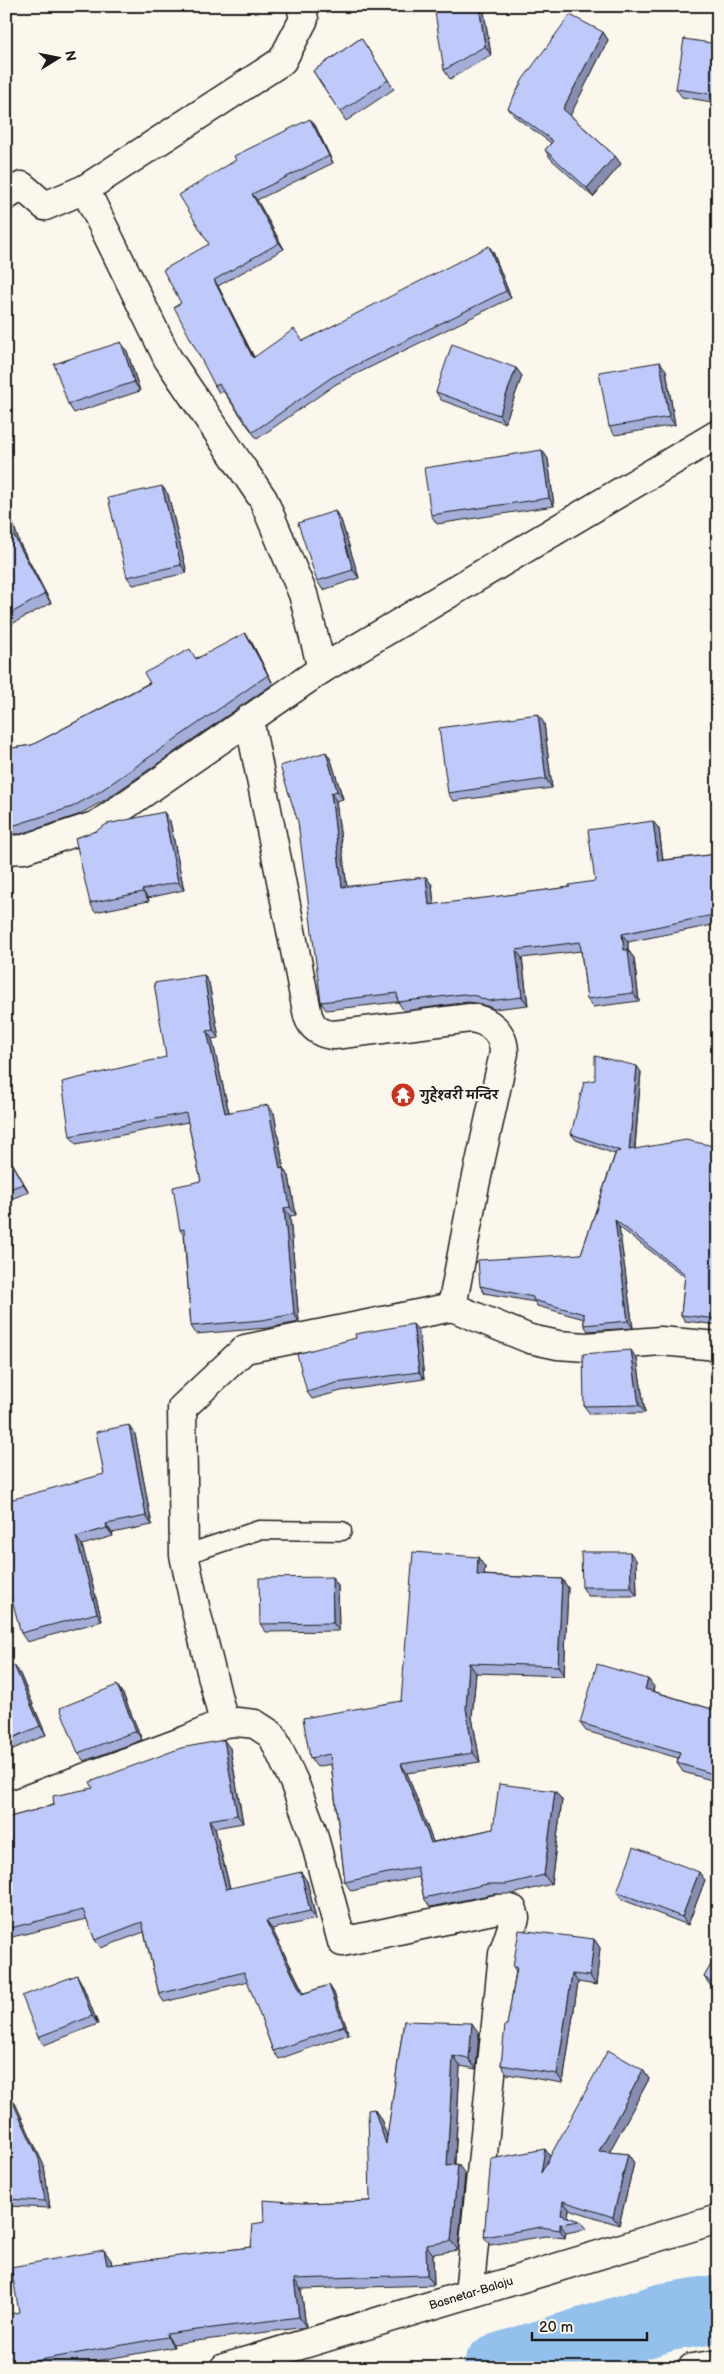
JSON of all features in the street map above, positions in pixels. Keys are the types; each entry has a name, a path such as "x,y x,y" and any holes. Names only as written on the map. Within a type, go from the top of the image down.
{"street":[{"path":"6,196 22,186 45,206 85,189 282,61 304,19 301,6"},
{"path":"85,189 168,359 263,499 303,594 322,669"},
{"path":"6,850 24,849 97,825 322,669 718,434"},
{"path":"249,719 308,1016 313,1026 323,1033 334,1035 470,1018 486,1022 502,1038 504,1060 474,1190 452,1306"},
{"path":"224,1723 184,1555 182,1408 245,1350 452,1306 530,1339 558,1345 586,1347 660,1341 718,1346"},
{"path":"6,1807 189,1739 224,1723 256,1724 272,1735 294,1782 312,1830 342,1942 497,1909 507,1908 513,1910 515,1918 503,1954 469,2294"},
{"name":"Basnetar-Balaju","path":"224,2368 718,2219"},
{"path":"692,2368 718,2364"}],"lane":[{"path":"184,1555 259,1530 342,1531"}],"building":[{"path":"434,6 479,6 485,46 444,70"},
{"path":"570,15 603,32 563,109 615,156 587,188 545,150 553,141 508,108 523,79"},
{"path":"361,38 388,80 340,112 313,71"},
{"path":"684,39 718,44 718,95 676,89"},
{"path":"310,119 329,156 252,194 279,243 214,280 253,358 294,329 303,341 489,246 506,291 332,377 253,432 219,384 215,386 174,307 181,303 163,270 209,244 179,195 236,160 234,156"},
{"path":"121,342 134,382 68,404 54,364"},
{"path":"452,344 516,368 499,415 436,392"},
{"path":"660,362 669,417 609,427 599,372"},
{"path":"542,450 549,498 431,515 424,468"},
{"path":"162,486 181,565 127,577 108,498"},
{"path":"335,511 353,570 317,581 298,523"},
{"path":"6,512 13,534 45,594 6,616"},
{"path":"245,633 268,675 99,792 72,807 15,825 6,826 6,749 32,745 150,683 144,673 190,649 196,659"},
{"path":"538,714 546,779 448,793 439,728"},
{"path":"326,752 337,791 331,793 342,887 426,877 429,905 570,887 569,885 595,881 588,830 653,821 658,861 718,854 718,914 622,934 624,950 628,950 633,993 587,999 580,942 516,950 522,997 488,1001 476,996 463,994 398,1002 397,993 321,1002 298,822 280,766"},
{"path":"164,812 178,882 142,890 143,892 90,903 75,838 96,831 107,824"},
{"path":"204,975 213,1030 207,1031 225,1113 268,1105 280,1169 283,1168 290,1207 284,1208 294,1314 262,1320 191,1326 184,1229 180,1230 173,1187 201,1181 186,1113 70,1136 62,1082 166,1057 154,983"},
{"path":"595,1056 637,1066 629,1150 686,1140 718,1147 718,1319 681,1315 685,1274 615,1220 628,1321 584,1325 584,1314 533,1300 533,1297 480,1286 478,1260 581,1254 616,1152 621,1151 571,1134 584,1082 595,1080"},
{"path":"6,1154 23,1184 6,1190"},
{"path":"413,1324 419,1372 336,1383 307,1392 297,1354 356,1338 355,1334"},
{"path":"631,1350 639,1405 584,1406 583,1354"},
{"path":"129,1425 146,1516 106,1524 107,1528 76,1537 97,1613 21,1633 6,1578 6,1501 104,1474 96,1432"},
{"path":"413,1552 478,1557 477,1575 562,1579 558,1666 469,1663 466,1708 473,1753 401,1764 431,1843 493,1829 499,1784 555,1791 544,1875 507,1884 487,1884 424,1898 417,1867 345,1882 330,1754 310,1758 303,1718 401,1701"},
{"path":"581,1552 630,1552 631,1587 582,1587"},
{"path":"332,1577 333,1623 260,1624 259,1578"},
{"path":"597,1664 648,1679 645,1689 718,1711 717,1775 677,1763 680,1752 580,1723"},
{"path":"14,1665 40,1726 6,1741 6,1669"},
{"path":"117,1685 136,1731 78,1753 60,1708"},
{"path":"224,1740 237,1815 209,1820 226,1889 301,1872 310,1911 266,1921 302,1994 329,1985 344,2026 273,2051 244,1972 159,1994 142,1922 95,1940 83,1910 6,1929 6,1818 54,1805 53,1796 93,1788 90,1782 181,1748"},
{"path":"634,1847 699,1872 682,1917 617,1892"},
{"path":"519,1930 594,1939 590,1976 572,1974 557,2074 501,2065 505,2025 507,2025 517,1967 513,1967"},
{"path":"718,1954 718,1987 704,1977"},
{"path":"77,1975 92,2016 38,2037 22,1996"},
{"path":"404,2021 472,2023 469,2059 453,2056 447,2166 458,2164 451,2241 426,2245 427,2275 294,2279 299,2317 166,2334 167,2337 18,2364 18,2368 6,2368 6,2315 19,2312 11,2267 104,2250 107,2265 251,2247 253,2224 264,2222 263,2200 304,2203 370,2201 368,2110 374,2109 386,2144"},
{"path":"608,2050 643,2070 599,2151 628,2154 613,2217 563,2201 561,2215 580,2221 560,2224 560,2230 541,2227 484,2237 491,2159 545,2149 541,2173"},
{"path":"9,2094 39,2159 45,2201 6,2199 6,2095"}],"waterway":[{"path":"498,2368 666,2317 718,2309"}],"place":[{"name":"गुहेश्वरी मन्दिर","path":"403,1095"}]}
